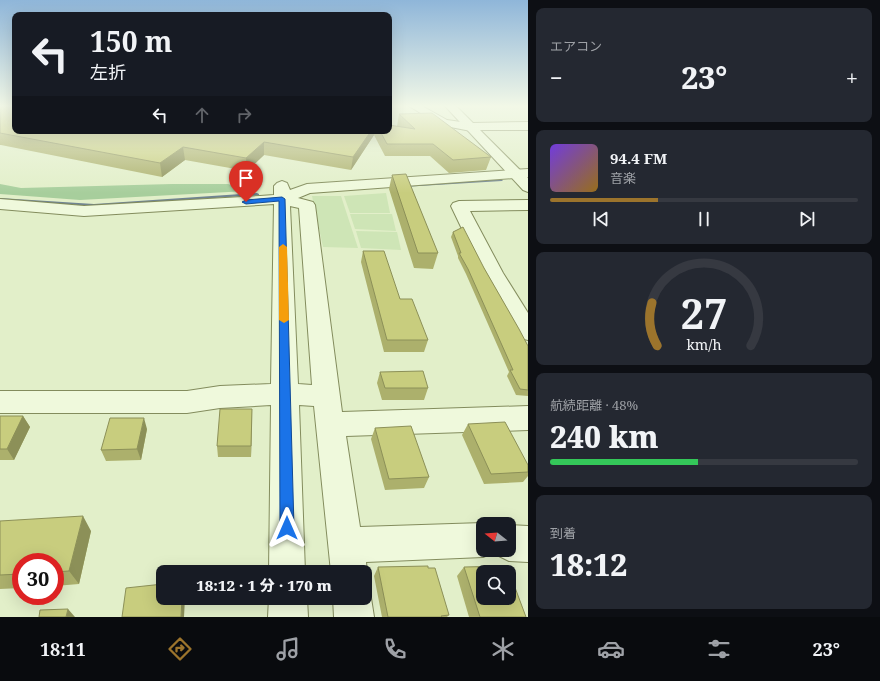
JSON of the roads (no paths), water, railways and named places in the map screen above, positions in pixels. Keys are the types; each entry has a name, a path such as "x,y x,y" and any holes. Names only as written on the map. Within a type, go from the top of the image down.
{"street":[{"path":"479,135 522,173 528,187"},
{"path":"0,204 84,211 282,193 307,189 522,173"},
{"path":"282,193 288,565"},
{"path":"282,193 307,205 316,277 326,396 348,558 476,539"},
{"path":"528,205 459,206 493,272 528,332"},
{"path":"283,276 316,277"},
{"path":"0,402 187,402 220,397 286,394 326,396"},
{"path":"330,424 528,418"},
{"path":"516,543 528,544"},
{"path":"288,605 288,617"},
{"path":"353,605 354,617"}],"waterway":[{"path":"403,186 501,180"},
{"path":"0,199 94,205 257,194"}]}
